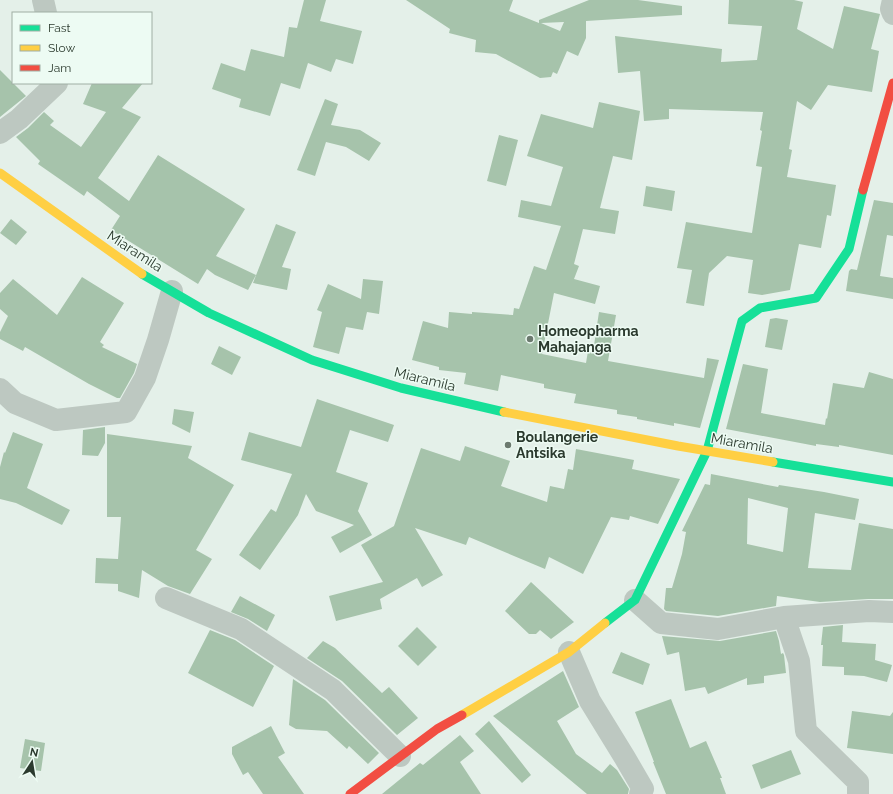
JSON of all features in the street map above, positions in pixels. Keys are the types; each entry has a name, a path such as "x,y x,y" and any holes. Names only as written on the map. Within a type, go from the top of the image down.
{"street":[{"path":"43,0 46,12"},
{"path":"892,0 891,9 893,14"},
{"path":"350,794 437,729 569,652 635,600 707,451 742,322 760,308 816,298 849,249 864,186 893,83"},
{"path":"0,133 19,119 56,84"},
{"name":"Miaramila","path":"0,173 136,270 208,313 312,360 401,388 488,409 707,451 893,482"},
{"path":"0,389 15,403 56,420 126,412 145,378 172,291"},
{"path":"166,598 241,629 333,690 400,756"},
{"path":"635,600 661,623 718,629 784,617 869,611 893,612"},
{"path":"784,617 799,661 806,731 858,782 858,794"},
{"path":"569,652 590,701 643,790 640,794"}],"building":[{"path":"304,0 326,0 320,21 362,31 353,64 336,59 331,72 308,63 300,89 281,83 270,116 239,107 241,99 212,89 221,63 245,71 251,49 284,57 289,27 297,28"},
{"path":"406,0 513,0 509,11 539,23 539,20 589,0 638,0 682,6 682,15 586,21 586,38 578,56 567,51 557,74 553,72 551,77 540,78 496,54 475,52 476,40 449,33 450,29","holes":["564,22 560,31 541,23"]},
{"path":"729,0 794,0 803,2 797,29 833,49 844,6 880,14 871,49 879,51 872,92 828,85 811,110 797,101 789,149 792,150 787,177 836,185 831,216 827,215 821,248 799,244 790,290 762,295 748,293 753,260 727,256 709,273 704,306 686,303 692,270 677,268 686,222 752,233 762,167 756,166 762,131 760,130 763,112 669,109 669,119 644,121 640,71 618,73 615,36 722,49 721,62 757,60 762,26 728,24"},
{"path":"0,70 12,82 12,84 14,84 26,96 0,117"},
{"path":"92,84 142,84 122,108 141,117 98,178 129,201 158,155 245,209 216,256 256,275 248,290 215,275 207,269 198,284 111,230 120,216 87,191 84,196 38,164 40,161 16,137 28,128 44,112 54,121 50,125 81,147 106,112 83,104"},
{"path":"325,99 338,104 331,125 360,130 381,143 369,161 346,147 326,142 315,176 297,170"},
{"path":"599,102 640,111 632,160 613,156 600,208 619,211 615,234 583,229 574,264 579,266 574,279 600,286 595,304 554,293 542,354 586,363 588,351 593,352 599,312 616,315 608,361 704,378 707,358 719,360 700,428 674,423 674,426 637,419 637,417 617,414 617,410 574,403 576,394 544,388 544,384 501,375 498,391 464,384 466,373 439,370 439,367 412,360 423,321 448,328 449,312 513,315 514,308 519,309 534,266 546,270 561,226 518,217 521,200 551,206 563,167 527,156 541,114 593,128"},
{"path":"499,135 518,140 506,186 487,181"},
{"path":"646,186 675,191 672,211 643,206"},
{"path":"874,200 893,203 893,236 887,235 880,276 893,278 893,299 846,291 849,271 851,269 857,270"},
{"path":"11,219 27,232 16,245 0,233"},
{"path":"276,224 296,232 282,267 291,269 287,290 253,283"},
{"path":"82,277 124,303 100,342 104,345 102,347 137,364 134,373 120,398 117,398 89,384 25,347 23,351 0,339 0,332 8,316 0,309 0,293 13,279 57,315"},
{"path":"363,279 383,281 379,314 367,312 363,330 346,327 339,354 313,347 322,312 317,310 328,284 361,299"},
{"path":"776,318 788,320 782,350 765,347 770,319"},
{"path":"219,346 241,357 232,375 211,364"},
{"path":"743,364 768,369 761,413 825,425 833,383 864,388 869,372 893,379 893,455 839,445 839,447 816,444 816,446 726,429"},
{"path":"317,399 394,425 388,442 350,430 336,472 368,483 358,511 372,535 340,553 331,537 354,525 316,511 306,494 298,515 260,570 239,555 271,509 276,512 292,474 241,460 249,432 301,447"},
{"path":"174,409 194,412 190,433 172,424"},
{"path":"105,427 105,443 98,456 82,455 83,430"},
{"path":"13,432 43,444 27,488 70,510 62,525 16,503 0,499 0,467 4,452 5,453"},
{"path":"107,434 192,446 188,458 234,485 196,550 212,559 190,594 168,586 142,570 139,598 118,591 118,584 95,583 96,558 118,559 121,517 107,517"},
{"path":"465,446 510,461 501,486 547,502 550,486 564,489 568,469 573,470 576,449 634,460 632,469 680,479 658,524 630,516 629,520 611,517 583,574 549,557 545,569 469,537 466,545 415,528 443,575 422,587 417,578 380,599 382,609 336,621 329,596 383,582 361,545 394,526 421,448 460,461"},
{"path":"711,474 778,487 779,485 859,499 855,520 815,513 808,568 851,570 859,523 893,529 893,599 820,602 777,596 776,606 718,616 666,611 664,609 666,588 672,588 682,554 686,532 682,531 705,484 710,485","holes":["748,498 788,508 783,552 747,544"]},
{"path":"531,582 574,622 551,639 540,630 536,634 529,634 505,611"},
{"path":"240,596 275,615 267,631 248,619 231,612"},
{"path":"843,625 842,642 876,644 875,660 892,665 887,682 864,676 844,675 844,667 822,666 823,645 821,645 823,627"},
{"path":"417,627 437,647 418,666 398,646"},
{"path":"210,630 235,640 274,666 253,707 188,673"},
{"path":"776,631 781,654 783,653 784,655 786,673 764,676 764,683 747,685 747,678 708,694 705,687 685,691 679,652 667,655 662,636 720,641"},
{"path":"323,641 335,648 382,693 389,687 418,718 397,735 342,681 307,658"},
{"path":"621,652 650,664 643,685 612,673"},
{"path":"563,671 579,707 557,721 576,754 602,773 610,764 617,770 629,789 628,794 587,794 493,716"},
{"path":"293,679 325,700 379,753 368,764 349,746 347,749 327,731 296,729 289,725"},
{"path":"671,699 690,748 706,741 722,778 720,778 726,794 666,794 635,712"},
{"path":"852,711 890,716 893,712 893,754 847,748"},
{"path":"489,721 531,775 522,783 475,734"},
{"path":"271,726 285,753 278,757 304,794 263,794 248,772 243,775 232,754 232,747"},
{"path":"460,735 474,751 460,762 481,794 382,794 420,763 423,765"},
{"path":"25,739 45,743 41,771 20,768"},
{"path":"791,750 801,774 761,789 752,765"}],"traffic: fast":[{"path":"605,623 635,600 707,451 742,321 760,308 816,298 849,249 863,190"},
{"path":"142,274 209,313 312,360 401,388 504,412"},
{"path":"773,462 893,482"}],"traffic: slow":[{"path":"0,173 142,274"},
{"path":"504,412 678,446 773,462"},
{"path":"462,715 569,652 605,623"}],"traffic: jam":[{"path":"863,190 893,83"},
{"path":"350,794 437,729 462,715"}],"place":[{"name":"Homeopharma Mahajanga","path":"530,339"},
{"name":"Boulangerie Antsika","path":"508,445"}]}
